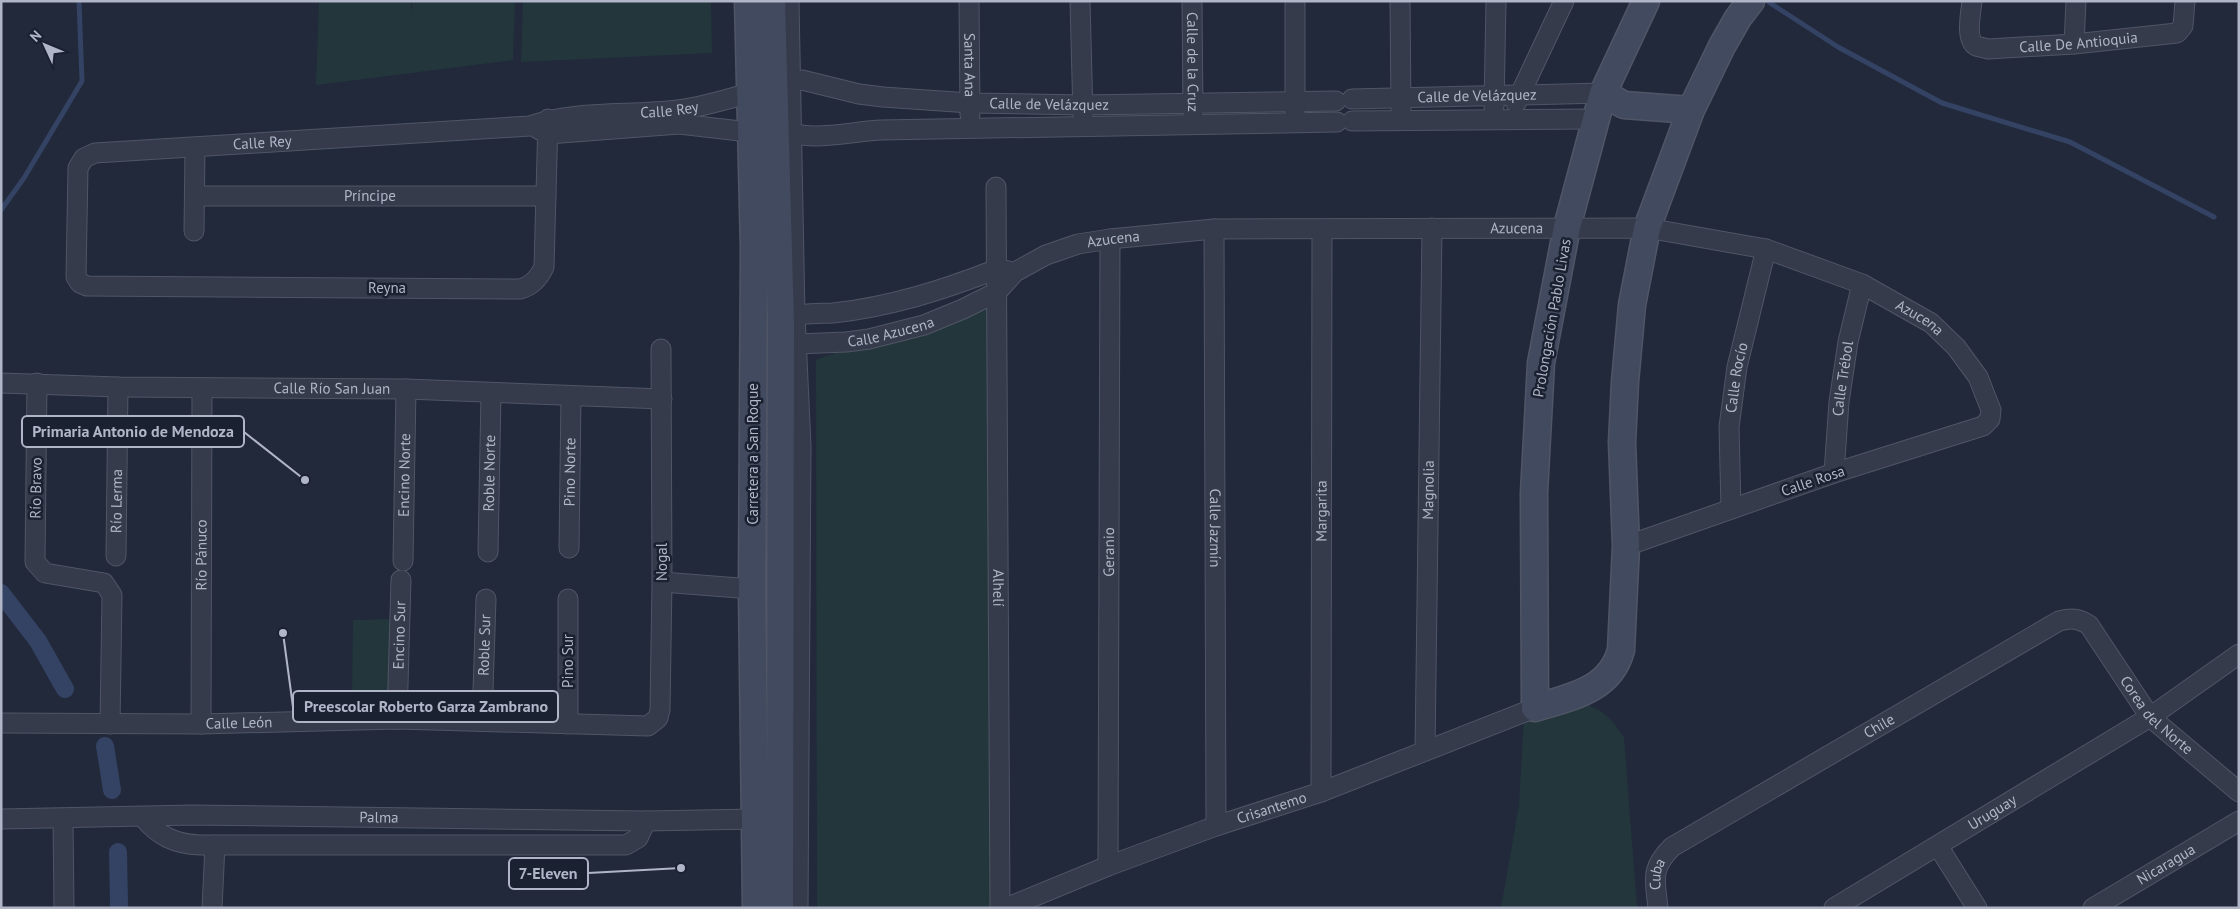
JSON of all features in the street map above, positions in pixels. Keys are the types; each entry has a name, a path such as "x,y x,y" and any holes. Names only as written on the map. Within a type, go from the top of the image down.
{"main road":[{"name":"Carretera a San Roque","path":"748,1 749,93 775,114"},
{"name":"Carretera a San Roque","path":"772,1 775,114 786,330 780,506 780,908"},
{"path":"1596,119 1613,99 1646,1"},
{"path":"1535,708 1591,690 1615,666 1621,650 1626,546 1622,442 1632,305 1647,228 1691,110 1745,10"},
{"path":"748,31 761,97 775,114"},
{"path":"1613,99 1691,110"},
{"name":"Carretera a San Roque","path":"756,908 752,588 754,249 752,188 775,114"},
{"name":"Prolongación Pablo Livas","path":"1535,708 1534,493 1537,404 1542,363 1567,227 1596,119"},
{"path":"754,249 761,300 786,330 763,360 754,407"},
{"path":"780,506 772,538 752,588 766,620 780,666"}],"street":[{"path":"775,114 789,1"},
{"name":"Santa Ana","path":"969,1 970,128"},
{"path":"1080,1 1082,127"},
{"name":"Calle de la Cruz","path":"1192,1 1193,124"},
{"path":"1294,122 1296,101 1295,1"},
{"path":"1400,1 1401,120"},
{"path":"1496,1 1495,95 1501,121"},
{"path":"1501,121 1520,93 1564,1"},
{"name":"Calle De Antioquia","path":"1972,1 1970,35 1976,46 1988,49 2074,44 2177,32 2183,26 2185,11"},
{"path":"2074,44 2076,1"},
{"name":"Calle de Velázquez","path":"1596,119 1501,121 1401,120 881,130 809,137 775,114 815,81 859,94 970,103 1083,105 1193,103 1344,100 1520,93 1613,99"},
{"name":"Calle Rey","path":"678,117 710,104 749,93"},
{"path":"881,130 883,97"},
{"name":"Calle Rey","path":"76,277 78,168 84,158 95,153 678,117 724,127 775,114"},
{"name":"Reyna","path":"76,277 80,283 87,286 520,289 533,284 544,267 548,126"},
{"path":"194,232 195,148"},
{"path":"996,187 1006,271"},
{"name":"Príncipe","path":"195,196 546,196"},
{"name":"Magnolia","path":"1424,751 1432,228"},
{"name":"Azucena","path":"786,330 863,309 916,298 1006,271 1078,244 1110,239 1214,229 1647,228 1766,248 1862,284 1931,323 1950,341 1978,377 1991,410"},
{"name":"Calle Jazmín","path":"1214,229 1216,826"},
{"name":"Margarita","path":"1321,792 1322,230"},
{"name":"Geranio","path":"1108,866 1110,239"},
{"name":"Calle Rocío","path":"1731,509 1729,427 1735,377 1766,248"},
{"name":"Azucena","path":"997,292 1006,271"},
{"name":"Calle Trébol","path":"1834,474 1839,402 1848,342 1862,284"},
{"name":"Calle Azucena","path":"786,330 817,344 869,339 924,325 997,292"},
{"name":"Alhelí","path":"997,292 1000,908"},
{"path":"786,330 800,446 798,908"},
{"name":"Nogal","path":"654,723 660,710 662,582 661,349"},
{"name":"Calle Río San Juan","path":"1,383 118,387 406,389 662,399"},
{"name":"Río Bravo","path":"37,383 35,562 45,572 104,583 112,595 110,724"},
{"name":"Río Lerma","path":"116,556 118,387"},
{"name":"Río Pánuco","path":"201,724 202,388"},
{"name":"Encino Norte","path":"402,561 406,389"},
{"name":"Roble Norte","path":"488,552 491,393"},
{"name":"Pino Norte","path":"569,548 571,396"},
{"name":"Calle Rosa","path":"1626,546 1834,474 1984,426 1990,419 1991,410"},
{"name":"Encino Sur","path":"396,720 401,580"},
{"path":"662,582 752,588"},
{"name":"Roble Sur","path":"482,721 486,599"},
{"name":"Pino Sur","path":"568,599 568,724"},
{"name":"Chile","path":"1672,847 2059,621 2070,618 2080,619 2089,625"},
{"name":"Corea del Norte","path":"2089,625 2150,717 2239,792"},
{"name":"Uruguay","path":"1834,908 2150,717 2239,654"},
{"name":"Crisantemo","path":"1006,908 1108,866 1216,826 1321,792 1535,708"},
{"name":"Calle León","path":"1,723 201,724 396,720 640,727 654,723"},
{"name":"Palma","path":"1,819 192,815 646,821 755,819"},
{"path":"143,817 153,829 169,839 186,844 215,845 626,845 638,838 646,821"},
{"path":"63,819 64,908"},
{"name":"Nicaragua","path":"2093,908 2239,820"},
{"path":"212,908 215,845"},
{"path":"1938,846 1977,908"},
{"name":"Cuba","path":"1658,908 1656,868 1660,859 1672,847"}],"shaded area":[{"path":"319,1 411,1 412,17 412,1 515,1 513,60 316,85"},
{"path":"523,1 711,1 712,53 521,62"},
{"path":"993,295 1000,908 817,908 816,360"},
{"path":"392,619 389,693 376,697 352,696 353,620"},
{"path":"1579,702 1600,711 1624,737 1637,908 1501,908 1519,805 1524,715"}],"waterway":[{"path":"1,210 24,178 82,81 79,1"},
{"path":"1767,1 1838,47 1942,103 2070,142 2214,217"},
{"path":"1,593 38,641 65,689"},
{"path":"105,746 112,790"},
{"path":"118,852 119,905"}],"place":[{"name":"Primaria Antonio de Mendoza","path":"305,480"},
{"name":"Preescolar Roberto Garza Zambrano","path":"283,633"},
{"name":"7-Eleven","path":"681,868"}]}
